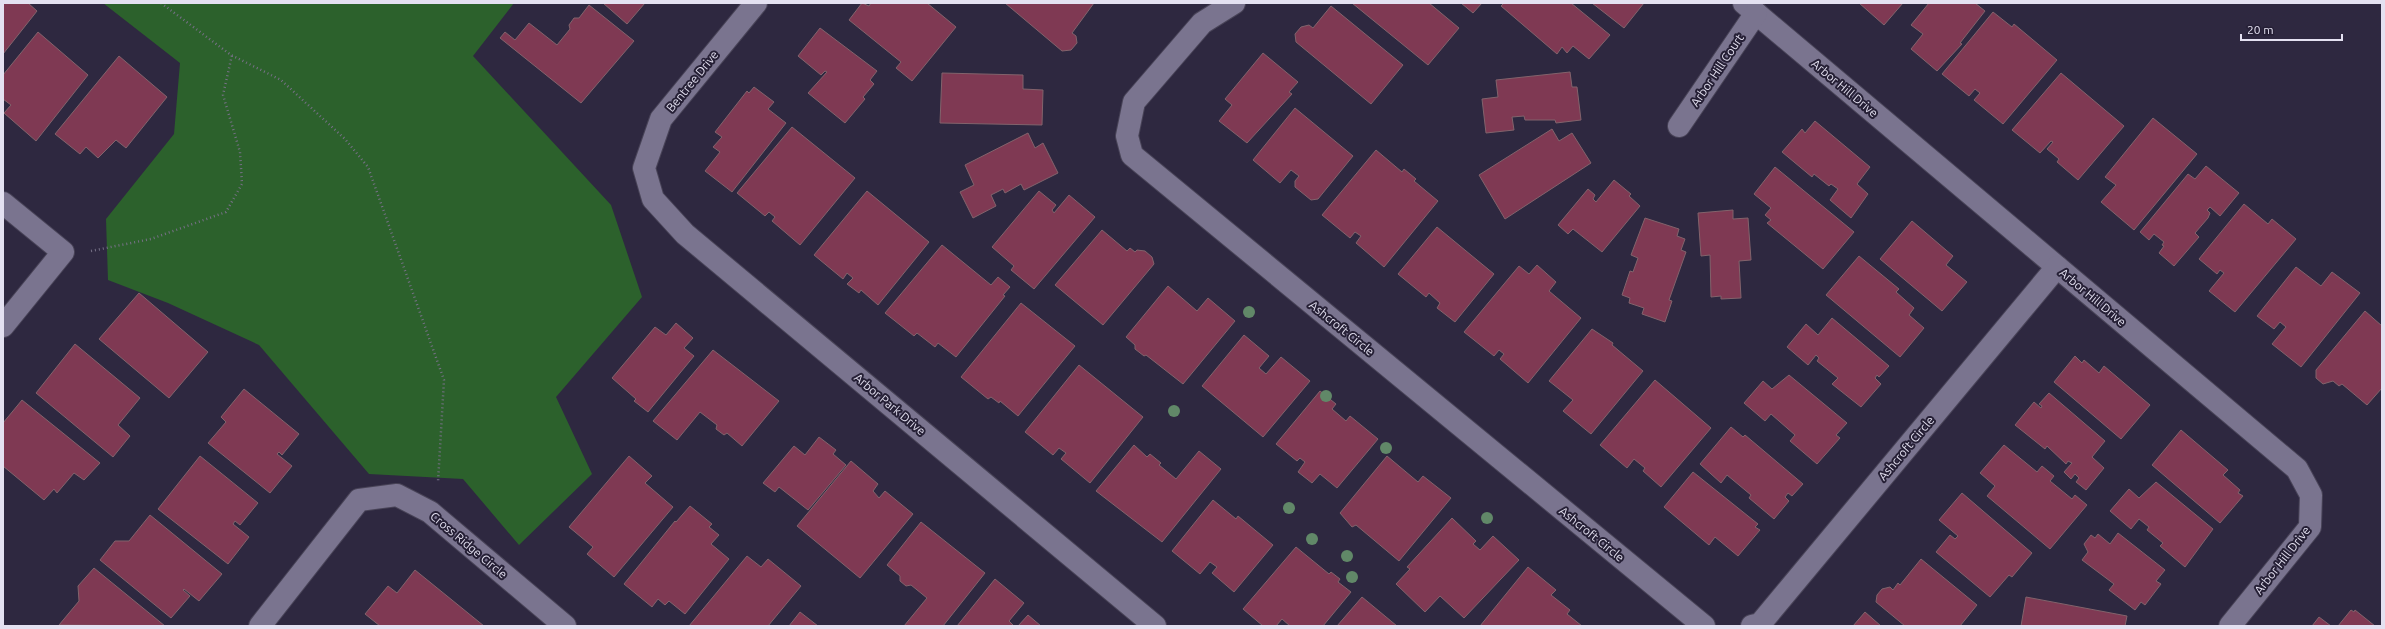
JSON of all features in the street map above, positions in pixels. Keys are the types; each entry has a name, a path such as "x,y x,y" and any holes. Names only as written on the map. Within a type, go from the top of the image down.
{"street":[{"name":"Bentree Drive","path":"644,168 661,119 756,3"},
{"name":"Ashcroft Circle","path":"1234,3 1202,23 1134,102 1127,136 1132,155 1704,626"},
{"name":"Arbor Hill Court","path":"1679,126 1750,8"},
{"name":"Arbor Hill Drive","path":"1750,8 2297,469 2312,495 2310,527 2230,626"},
{"name":"Arbor Park Drive","path":"644,168 653,199 685,234 1155,626"},
{"path":"3,203 63,252 3,326"},
{"name":"Ashcroft Circle","path":"1752,626 1760,624 2057,267"},
{"name":"Cross Ridge Circle","path":"260,626 359,500 397,495 430,512 565,626"}],"path":[{"path":"161,3 232,56 280,80 340,134 368,167 444,380 437,492 430,512"},
{"path":"90,251 151,238 226,212 242,184 240,152 223,95 232,56"}],"green space":[{"path":"103,3 514,3 473,56 611,205 642,297 556,397 592,474 519,545 463,479 369,474 259,345 168,303 108,280 106,219 174,134 180,63"}],"building":[{"path":"3,3 28,3 37,11 3,54"},
{"path":"603,3 645,3 627,24"},
{"path":"862,3 869,6 871,3 927,3 956,27 912,81 896,68 901,62 849,20"},
{"path":"1005,3 1094,3 1072,33 1076,36 1077,43 1071,50 1062,51"},
{"path":"1352,3 1429,3 1459,28 1428,65"},
{"path":"1461,3 1482,3 1473,13"},
{"path":"1504,3 1571,3 1610,35 1589,59 1573,46 1567,53 1562,47 1557,54 1501,6"},
{"path":"1592,3 1644,3 1624,28"},
{"path":"1859,3 1903,3 1884,25"},
{"path":"1929,3 1975,3 1985,11 1960,43 1962,44 1937,71 1911,49 1923,34 1911,25"},
{"path":"589,5 634,41 581,103 500,38 505,32 515,40 529,23 557,45 570,29 569,25 574,18 579,18"},
{"path":"1331,6 1403,65 1371,104 1296,42 1295,34 1301,27 1309,25 1313,28"},
{"path":"1993,12 2012,27 2014,24 2057,60 2003,124 1974,100 1980,93 1975,89 1969,96 1942,74"},
{"path":"820,28 877,71 870,80 874,84 863,97 865,99 845,123 808,93 827,72 825,71 821,75 798,56"},
{"path":"38,32 88,75 36,141 4,113 11,105 3,99 3,75"},
{"path":"1263,53 1298,82 1289,92 1292,94 1247,143 1219,121 1232,105 1225,99"},
{"path":"119,56 167,97 126,148 116,140 98,158 86,147 80,154 55,134"},
{"path":"1570,72 1572,87 1577,87 1581,120 1556,123 1555,120 1525,120 1524,116 1512,117 1514,130 1486,133 1482,99 1498,97 1496,80"},
{"path":"942,73 1023,75 1023,89 1043,90 1042,125 940,123"},
{"path":"2061,73 2124,126 2078,180 2057,162 2059,159 2047,149 2053,142 2051,141 2040,153 2012,130"},
{"path":"754,87 774,102 768,109 786,123 732,192 705,171 720,152 713,147 722,137 715,132 747,91 749,93"},
{"path":"1295,108 1353,156 1318,199 1311,200 1295,187 1295,181 1299,176 1291,170 1280,183 1253,160"},
{"path":"2153,118 2197,154 2134,230 2101,202 2116,185 2105,177"},
{"path":"1815,121 1870,167 1857,184 1868,194 1851,218 1830,200 1838,189 1831,184 1829,186 1814,174 1812,177 1782,152 1802,129 1805,133"},
{"path":"792,127 855,178 800,245 772,221 775,217 769,212 765,216 737,193"},
{"path":"1552,129 1559,141 1572,133 1591,163 1505,219 1479,175"},
{"path":"1028,133 1035,148 1043,143 1058,173 1024,190 1021,184 1005,193 1003,189 991,195 996,206 973,218 960,192 974,185 965,165"},
{"path":"1376,150 1402,172 1404,169 1416,179 1414,181 1438,201 1384,267 1356,243 1361,236 1355,232 1350,238 1322,215"},
{"path":"2206,166 2239,193 2220,216 2210,207 2207,210 2210,213 2208,218 2195,233 2199,237 2174,266 2159,253 2164,246 2162,245 2164,242 2154,234 2149,240 2140,232 2188,174 2195,179"},
{"path":"1775,167 1854,232 1823,269 1767,223 1771,220 1765,215 1771,208 1754,194"},
{"path":"1614,180 1631,194 1629,196 1640,206 1602,252 1573,229 1568,234 1558,225 1588,189 1595,195 1593,199 1596,202"},
{"path":"867,191 929,242 878,305 861,290 859,293 847,284 853,278 847,273 843,279 814,255"},
{"path":"1039,191 1056,205 1052,210 1054,213 1069,195 1095,217 1034,289 1011,270 1014,266 992,247"},
{"path":"2244,204 2268,224 2272,219 2296,239 2235,312 2209,291 2224,273 2220,270 2217,274 2199,259"},
{"path":"1733,210 1733,219 1748,218 1751,260 1739,261 1741,298 1721,299 1721,296 1711,297 1710,255 1701,256 1698,213"},
{"path":"1645,218 1679,229 1677,236 1685,239 1681,250 1686,252 1669,300 1672,301 1665,322 1642,314 1644,308 1629,303 1630,298 1622,295 1630,271 1633,272 1638,258 1631,255"},
{"path":"1912,221 1953,256 1946,265 1967,282 1942,311 1880,259"},
{"path":"1437,227 1494,274 1455,322 1437,308 1440,303 1429,293 1426,297 1398,274"},
{"path":"1102,230 1127,251 1130,248 1135,252 1137,250 1145,251 1152,257 1154,264 1103,325 1055,285"},
{"path":"942,245 991,285 998,277 1010,287 1003,295 1005,296 956,357 938,343 935,347 917,333 914,336 885,313"},
{"path":"1859,256 1899,289 1896,292 1914,308 1909,315 1924,328 1900,357 1826,295"},
{"path":"1537,265 1556,282 1549,291 1581,318 1528,383 1500,359 1504,354 1499,350 1494,356 1464,332 1519,266 1529,274"},
{"path":"2296,267 2321,286 2332,272 2360,293 2301,367 2272,344 2286,327 2280,322 2274,329 2257,316"},
{"path":"1168,286 1197,311 1208,298 1235,321 1183,384 1146,355 1144,356 1135,349 1135,345 1126,337"},
{"path":"139,293 208,352 169,398 99,339"},
{"path":"1021,303 1075,346 1018,416 1000,401 999,403 991,397 988,399 961,377"},
{"path":"2365,311 2382,326 2382,388 2367,405 2342,384 2339,386 2333,381 2323,384 2316,378 2316,370"},
{"path":"1832,318 1889,366 1879,377 1877,375 1875,378 1881,384 1861,407 1832,384 1838,378 1817,361 1819,358 1816,355 1808,365 1787,347 1806,324 1818,335"},
{"path":"676,323 693,338 684,348 694,356 648,412 634,401 636,399 612,378 655,327 666,335"},
{"path":"1592,329 1613,343 1612,345 1643,371 1591,434 1563,411 1573,400 1549,381"},
{"path":"1244,335 1269,356 1259,368 1266,374 1281,357 1310,381 1263,437 1202,386"},
{"path":"75,344 140,398 118,425 130,436 113,457 36,393"},
{"path":"713,350 779,401 742,446 727,433 724,435 716,429 717,425 700,412 677,440 653,421"},
{"path":"2075,356 2082,363 2084,360 2099,373 2104,366 2150,405 2121,439 2054,382"},
{"path":"1079,365 1143,417 1090,483 1061,459 1066,453 1059,448 1053,455 1025,432"},
{"path":"1789,375 1847,423 1836,435 1840,438 1817,464 1790,441 1795,435 1771,414 1765,421 1744,403 1763,381 1772,389"},
{"path":"1655,380 1711,428 1661,487 1643,471 1645,468 1634,459 1627,468 1600,445"},
{"path":"244,389 299,434 282,455 279,452 277,454 292,466 270,493 208,443 226,422 221,417"},
{"path":"1320,391 1336,404 1332,409 1346,421 1350,416 1378,439 1337,488 1320,474 1312,483 1298,472 1305,462 1300,458 1297,461 1276,444"},
{"path":"2049,393 2105,441 2092,457 2104,468 2086,490 2076,482 2079,478 2075,474 2071,479 2064,472 2072,463 2068,461 2066,464 2047,446 2045,449 2015,425 2034,402 2041,408 2042,406 2039,404"},
{"path":"22,400 100,463 84,480 74,473 57,493 54,489 44,500 3,466 3,423"},
{"path":"1731,427 1743,437 1745,435 1803,484 1792,496 1788,493 1785,497 1789,501 1774,519 1749,498 1751,495 1727,475 1721,483 1700,464"},
{"path":"2181,430 2228,470 2223,475 2240,490 2238,493 2243,496 2220,523 2152,465"},
{"path":"819,437 836,450 833,454 846,465 808,510 779,487 775,492 763,483 794,446 805,455"},
{"path":"1134,445 1147,457 1150,454 1161,463 1159,465 1176,479 1199,451 1221,469 1162,542 1096,491"},
{"path":"2004,445 2037,472 2042,466 2054,476 2050,481 2072,499 2075,495 2087,505 2050,549 1987,496 1995,486 1980,473"},
{"path":"200,456 258,503 240,525 235,521 233,524 249,537 228,564 158,509"},
{"path":"629,456 652,476 645,483 673,507 614,577 587,554 593,547 569,527"},
{"path":"1387,456 1418,482 1423,476 1451,498 1399,561 1356,525 1352,527 1340,513"},
{"path":"851,461 878,484 873,491 879,498 885,491 913,514 860,578 797,526"},
{"path":"1693,472 1758,524 1755,527 1760,530 1738,556 1715,537 1709,545 1664,507"},
{"path":"2156,482 2213,529 2185,567 2160,546 2163,543 2147,530 2149,527 2139,519 2131,529 2110,511 2129,489 2139,498"},
{"path":"1962,493 2032,553 2012,577 2009,575 1990,597 1936,552 1950,535 1955,539 1958,536 1939,520"},
{"path":"1213,500 1236,519 1238,516 1273,545 1234,592 1212,573 1217,567 1210,562 1200,574 1172,551"},
{"path":"690,506 712,524 709,527 719,535 711,544 729,559 685,614 669,601 665,605 658,599 652,607 624,584 675,521 676,522"},
{"path":"150,515 222,574 199,601 184,589 183,590 190,596 171,618 100,560 115,541 129,541"},
{"path":"1452,518 1476,541 1473,544 1480,550 1493,536 1519,560 1464,618 1440,596 1425,612 1396,584 1410,569 1407,567"},
{"path":"921,522 985,573 943,626 904,626 927,598 911,585 906,586 900,581 900,576 887,565"},
{"path":"2118,533 2165,570 2156,581 2161,584 2145,605 2141,602 2135,610 2109,590 2114,584 2082,560 2088,552 2084,544 2091,535 2095,538 2098,534 2110,544"},
{"path":"1296,547 1329,574 1331,572 1340,579 1338,582 1351,592 1323,626 1290,626 1282,619 1276,626 1263,626 1243,609"},
{"path":"747,556 761,567 768,559 801,586 768,626 689,626"},
{"path":"1921,559 1977,605 1960,626 1905,626 1876,602 1877,595 1882,589 1890,587 1893,590 1898,583 1900,585"},
{"path":"1528,567 1556,590 1551,595 1570,610 1567,614 1582,626 1480,626"},
{"path":"94,568 165,626 59,625 79,601 78,586"},
{"path":"415,570 484,626 380,626 365,614 388,586 397,593"},
{"path":"995,579 1024,603 1009,621 1014,626 957,626"},
{"path":"1362,597 1397,626 1337,626"},
{"path":"2026,597 2127,616 2125,626 2021,626"},
{"path":"2351,610 2354,612 2355,610 2375,626 2338,626"},
{"path":"800,612 818,626 789,626"},
{"path":"1865,612 1881,626 1853,626"},
{"path":"1028,615 1041,626 1018,626"},
{"path":"2319,617 2331,626 2312,626"}]}
